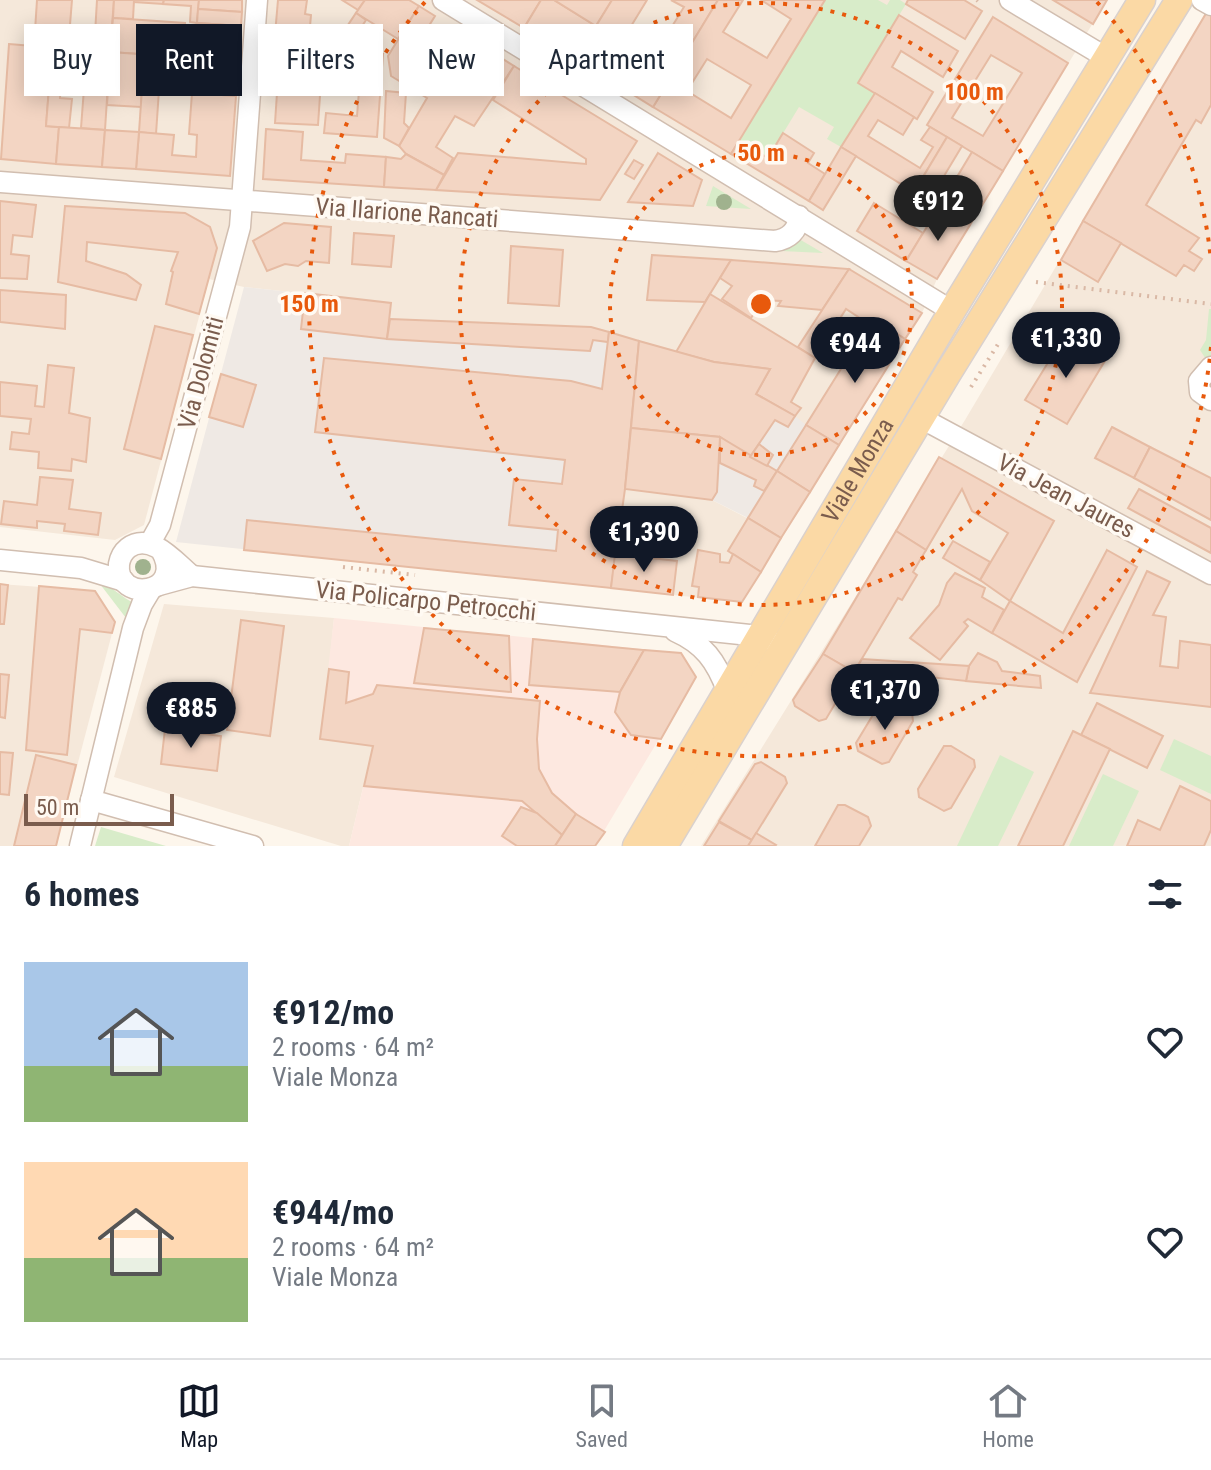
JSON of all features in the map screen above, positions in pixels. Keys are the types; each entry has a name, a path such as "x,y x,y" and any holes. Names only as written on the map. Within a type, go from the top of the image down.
{"main road":[{"name":"Viale Monza","path":"636,846 952,311 1142,0"},
{"name":"Viale Monza","path":"670,839 921,418 1179,0"},
{"path":"1107,58 1133,75"}],"street":[{"name":"Via Dolomiti","path":"80,846 133,628 142,604 164,578 167,567 156,547 160,525 240,227 257,0"},
{"path":"443,0 952,311"},
{"path":"1010,0 1107,58"},
{"path":"1202,0 1211,5"},
{"name":"Via Ilarione Rancati","path":"0,182 775,241 783,240 794,231 799,216"},
{"path":"1211,367 1199,381 1200,392 1211,400"},
{"name":"Via Jean Jaures","path":"921,418 1211,574"},
{"path":"81,568 139,543 156,547 192,576"},
{"path":"124,552 119,565 124,581"},
{"path":"0,560 81,568 124,581 134,589 155,587"},
{"name":"Via Policarpo Petrocchi","path":"155,587 192,576 759,636"},
{"name":"Via Policarpo Petrocchi","path":"660,625 684,635 706,651 717,664 727,690"},
{"path":"759,636 785,647"},
{"path":"91,800 253,846"}],"path":[{"path":"1036,282 1211,304"},
{"path":"971,387 1000,341"},
{"path":"343,567 415,575"}],"shaded area":[{"path":"0,0 1107,0 937,279 922,313 742,602 673,595 615,554 625,489 712,500 747,518 676,352 591,327 390,319 391,303 244,287 209,279 144,525 115,540 0,527"},
{"path":"1211,5 1211,846 701,846 965,420"},
{"path":"244,287 391,303 390,319 591,327 676,352 795,416 806,425 748,518 712,500 625,489 611,588 176,542"},
{"path":"0,584 95,591 115,622 56,846 0,846"},
{"path":"164,604 334,618 329,669 373,746 349,846 114,777"},
{"path":"334,618 681,653 696,677 595,846 349,846 373,746 320,739"}],"green space":[{"path":"825,0 878,0 887,5 890,0 900,0 906,4 858,82 875,93 841,147 827,139 834,127 799,107 768,158 739,141"},
{"path":"713,186 751,209 706,206"},
{"path":"799,239 823,253 781,251"},
{"path":"1209,309 1211,367 1200,350 1206,340"},
{"path":"100,584 134,603 129,619 126,618"},
{"path":"1174,739 1211,756 1211,794 1160,770"},
{"path":"1000,755 1034,772 998,846 957,846"},
{"path":"1103,774 1139,791 1113,846 1069,846"},
{"path":"101,827 166,846 95,846"}],"building":[{"path":"37,0 72,0 70,24 35,24"},
{"path":"97,0 114,0 112,24 96,24"},
{"path":"114,0 134,0 133,19 113,18"},
{"path":"134,0 164,0 163,4"},
{"path":"164,0 199,0 197,23 190,22 191,6 163,4"},
{"path":"199,0 242,0 242,12 198,9"},
{"path":"278,0 307,0 305,14 311,15 310,24 276,24"},
{"path":"342,0 365,0 358,10"},
{"path":"365,0 409,0 419,6 408,24 399,24 398,39 383,30 383,24 374,24 356,13"},
{"path":"477,0 541,0 526,24 520,26"},
{"path":"541,0 554,0 593,24 526,24"},
{"path":"554,0 612,0 597,24"},
{"path":"612,0 647,0 632,24 597,24"},
{"path":"671,0 718,0 693,41 693,24 674,24 684,7"},
{"path":"718,0 743,0 723,32 767,58 791,19 761,0 825,0 731,154 653,107 660,96 693,95 731,118 751,85 707,59 693,81 693,41"},
{"path":"908,0 964,0 982,11 965,39 906,4"},
{"path":"1053,0 1107,0 1093,24"},
{"path":"1211,5 1211,105 1201,123 1196,120 1146,205 1199,238 1189,251 1202,259 1194,271 1184,265 1176,276 1083,221"},
{"path":"419,6 435,16 430,24 408,24"},
{"path":"198,9 242,12 241,24 197,23"},
{"path":"356,13 366,20 363,24 349,24"},
{"path":"899,15 958,51 943,77 901,51 892,67 933,92 917,119 858,83"},
{"path":"993,17 1068,63 1003,171 927,125","holes":["991,55 1022,73 983,136 952,118"]},
{"path":"113,18 185,23 136,24 136,54 120,53 120,24 112,24"},
{"path":"399,38 399,81 391,76 388,56"},
{"path":"9,44 24,45 24,96 48,96 46,126 59,127 56,164 1,159"},
{"path":"120,53 136,54 136,96 142,96 141,107 107,105 108,96 120,96"},
{"path":"504,60 514,66 504,81"},
{"path":"514,66 520,70 520,96 563,96 637,141 600,200 436,190 458,153 586,164 586,159 493,100 495,96 504,96 504,82"},
{"path":"386,91 399,92 399,96 406,96 404,123 409,128 399,146 384,138"},
{"path":"875,93 914,117 903,135 878,120 868,136 920,168 933,147 921,140 930,127 947,137 914,192 841,147"},
{"path":"48,96 72,99 69,128 46,126"},
{"path":"83,96 107,96 105,130 81,128"},
{"path":"142,96 159,96 156,134 139,132"},
{"path":"192,96 236,96 230,176 136,169 139,132 174,135 172,155 196,157 197,135 189,134"},
{"path":"277,96 320,96 318,125 275,123"},
{"path":"359,96 380,96 377,137 324,133 326,113 357,116"},
{"path":"424,96 494,96 474,126 455,116 436,147 453,158 444,175 406,154 399,146 427,98"},
{"path":"635,96 660,96 653,107"},
{"path":"59,127 105,130 102,167 56,164"},
{"path":"266,129 303,132 301,160 345,163 346,154 386,157 384,187 263,179"},
{"path":"105,130 139,132 136,169 102,167"},
{"path":"783,133 814,153 808,163 825,174 809,201 731,154 739,141 768,158"},
{"path":"947,137 962,146 929,201 914,192"},
{"path":"841,147 856,156 823,210 809,201"},
{"path":"972,152 1003,171 970,225 939,207"},
{"path":"658,153 702,180 693,206 628,202"},
{"path":"406,154 444,175 436,190 384,187 386,157 401,159"},
{"path":"634,160 643,165 634,179 625,174"},
{"path":"0,201 36,205 32,237 13,235 11,254 29,256 27,279 0,278"},
{"path":"874,203 923,233 906,261 857,231"},
{"path":"65,206 185,213 210,227 217,248 199,314 166,304 171,271 178,252 87,242 86,261 126,274 141,285 136,300 58,282"},
{"path":"939,207 970,225 937,279 906,261"},
{"path":"1083,221 1121,243 1098,282 1061,260"},
{"path":"284,223 331,227 329,263 306,261 298,266 285,264 267,271 253,241"},
{"path":"354,233 394,236 391,267 352,264"},
{"path":"511,246 563,250 559,306 508,303"},
{"path":"652,255 731,260 705,302 647,300"},
{"path":"731,260 849,269 822,310 778,306 781,301 762,300 751,318 722,299 732,286 720,278"},
{"path":"849,269 922,313 905,339 891,330 881,332 846,309 815,358 798,347"},
{"path":"0,290 66,295 65,329 0,322"},
{"path":"305,293 391,303 387,339 301,329"},
{"path":"710,294 815,358 791,402 801,408 795,416 756,394 770,369 714,362 676,352"},
{"path":"390,319 591,327 609,332 608,342 593,340 590,351 387,339"},
{"path":"155,326 193,335 161,459 124,449"},
{"path":"891,330 905,339 839,445 806,425 864,332 876,339 881,332"},
{"path":"609,332 639,341 625,489 611,588 244,550 247,520 556,551 558,530 509,525 514,479 562,484 565,460 315,432 324,358 571,381 602,389"},
{"path":"1065,335 1106,359 1067,424 1025,400"},
{"path":"639,341 714,362 770,369 756,394 795,416 788,427 775,420 750,457 720,437 631,428"},
{"path":"48,365 74,368 69,413 90,418 86,462 72,459 71,471 38,468 39,452 10,449 12,432 29,434 31,419 0,416 0,382 37,386 35,406 44,407"},
{"path":"221,374 256,385 243,427 209,417"},
{"path":"806,425 839,445 810,492 777,471"},
{"path":"1112,427 1150,447 1134,478 1095,458"},
{"path":"631,428 720,437 717,492 712,500 625,489"},
{"path":"720,437 777,471 764,491 754,486 756,480 720,463"},
{"path":"759,444 773,455 767,466 750,457"},
{"path":"1150,447 1211,478 1211,520 1134,478"},
{"path":"939,457 1054,521 1010,601 980,580 1008,533 972,511 962,489 926,550 896,531"},
{"path":"777,471 810,492 781,538 748,518"},
{"path":"40,477 73,480 69,509 101,513 98,535 64,531 65,524 37,521 37,528 1,524 4,501 37,505"},
{"path":"1139,489 1211,528 1211,553 1128,508"},
{"path":"748,518 781,538 761,572 728,551"},
{"path":"896,531 926,550 913,572 917,575 902,600 898,598 854,672 823,654"},
{"path":"953,541 990,562 980,580 943,558"},
{"path":"698,550 720,554 720,562 729,563 733,554 761,572 742,602 698,597 699,587 692,586"},
{"path":"1107,550 1137,567 1077,682 992,633 1010,601 1063,633"},
{"path":"615,554 677,561 673,595 611,588"},
{"path":"1147,571 1170,582 1153,615 1166,617 1160,666 1178,668 1180,641 1211,645 1211,707 1090,693"},
{"path":"955,573 985,588 982,597 1004,610 992,633 968,619 964,622 968,626 940,660 910,638 939,605 947,583"},
{"path":"0,584 8,585 4,624 0,624"},
{"path":"39,586 95,591 115,622 112,633 80,629 67,755 26,750"},
{"path":"241,620 284,626 270,736 227,730"},
{"path":"424,628 509,636 511,692 414,683"},
{"path":"533,639 644,650 620,692 529,685"},
{"path":"644,650 681,653 696,677 661,739 631,735 615,712 620,692"},
{"path":"978,653 997,662 1002,671 1040,676 1041,688 966,681 969,666"},
{"path":"823,654 854,672 826,719 819,721 795,706 793,700"},
{"path":"862,659 969,666 966,681 856,669"},
{"path":"329,669 349,672 346,703 373,694 377,685 540,701 537,739 539,769 552,793 576,814 562,835 522,801 364,786 373,746 320,739"},
{"path":"0,674 9,675 5,718 0,717"},
{"path":"890,699 912,713 913,721 889,762 882,764 858,751 856,743 882,700"},
{"path":"1097,703 1163,736 1147,768 1081,735"},
{"path":"165,729 221,736 217,771 161,764"},
{"path":"1073,731 1110,749 1063,846 1018,846"},
{"path":"944,746 951,746 974,760 975,767 951,808 944,811 919,797 918,789"},
{"path":"0,752 13,753 9,795 0,794"},
{"path":"36,755 76,765 56,846 14,846"},
{"path":"761,762 785,777 787,783 752,840 719,821 755,764"},
{"path":"1180,786 1211,801 1211,830 1204,846 1127,846 1138,820 1160,830"},
{"path":"838,805 845,805 868,817 871,826 859,846 815,846"},
{"path":"521,807 537,813 562,835 555,846 517,846 502,836"},
{"path":"576,814 605,832 595,846 555,846"},
{"path":"719,822 752,840 748,846 704,846"},
{"path":"756,833 776,845 748,846"}]}
